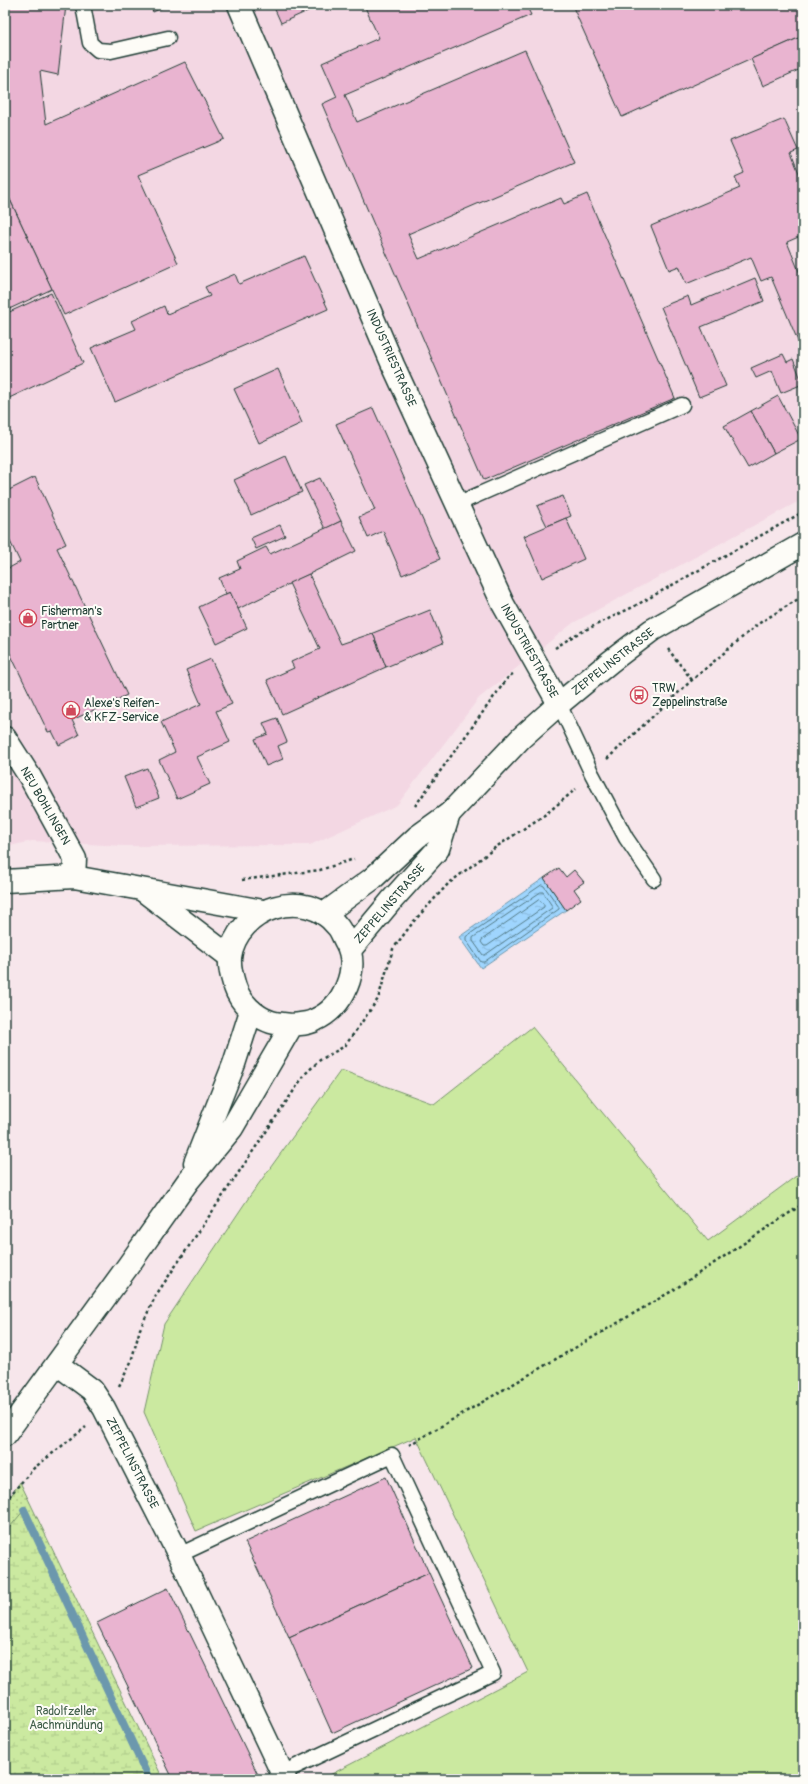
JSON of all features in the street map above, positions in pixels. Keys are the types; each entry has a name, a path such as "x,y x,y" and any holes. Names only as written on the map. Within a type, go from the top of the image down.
{"main road":[{"name":"INDUSTRIESTRASSE","path":"239,5 390,358 502,604 559,704"},
{"name":"ZEPPELINSTRASSE","path":"324,914 372,879 417,837 449,814 521,738 559,704 652,630 803,544"},
{"name":"NEU BOHLINGEN","path":"5,738 30,777 75,859 74,877"},
{"name":"ZEPPELINSTRASSE","path":"350,950 391,901 438,849 449,814"},
{"path":"5,881 74,877 264,911"},
{"path":"140,888 230,957"},
{"path":"292,904 309,907 324,914 337,926 350,950 352,968 345,991 332,1010 315,1021 292,1025 270,1022 251,1011 238,994 231,974 230,957 238,936 251,919 264,911 292,904"},
{"path":"188,1181 234,1064 251,1011"},
{"path":"5,1435 188,1181 232,1128 292,1025"},
{"name":"ZEPPELINSTRASSE","path":"57,1364 92,1390 104,1408 179,1555 283,1776"}],"lane":[{"path":"83,5 90,43 98,50 111,51 168,38"},
{"path":"457,504 682,405"},
{"path":"559,704 592,774 626,838 654,879"},
{"path":"179,1555 392,1455 494,1673 283,1776"}],"path":[{"path":"415,807 509,676 575,635 633,607 803,512"},
{"path":"414,921 448,884 496,847 546,814 574,791 692,680 758,624 803,596"},
{"path":"238,881 320,870 356,859"},
{"path":"5,1501 34,1468 90,1424 123,1382 131,1362 140,1329 156,1295 306,1074 320,1060"},
{"path":"392,1455 672,1291 803,1204"}],"shaded area":[{"path":"5,5 803,5 803,499 573,623 479,698 397,805 310,845 124,846 32,841 5,847"}],"green space":[{"path":"532,1027 708,1241 803,1171 803,1779 322,1779 528,1672 416,1437 196,1531 144,1412 164,1324 247,1200 341,1070 434,1104"},
{"name":"Radolfzeller Aachmündung","path":"20,1482 163,1779 5,1779 5,1505"},
{"name":"Radolfzeller Aachmündung","path":"24,1510 149,1779 5,1779 5,1533"}],"water":[{"path":"544,878 566,910 481,968 459,937"}],"building":[{"path":"5,5 66,5 58,75 40,71 46,124 185,62 224,139 138,175 178,263 64,315 5,189"},
{"path":"150,5 168,5 153,12"},
{"path":"273,5 321,5 281,23"},
{"path":"364,5 526,5 531,15 345,95 357,122 525,50 574,162 408,234 419,259 561,198 564,204 587,194 675,398 484,480 322,104 337,97 322,63 379,38"},
{"path":"572,5 803,5 803,36 622,117"},
{"path":"803,36 803,68 763,86 751,59"},
{"path":"784,119 798,150 791,153 803,183 803,235 787,242 803,281 803,353 771,277 761,281 751,257 686,284 679,266 669,270 651,226 740,188 735,177 744,173 730,141"},
{"path":"5,189 52,289 5,311"},
{"path":"304,256 328,309 115,402 91,348 136,329 132,321 164,306 167,314 210,296 205,287 235,274 239,284"},
{"path":"755,278 764,301 701,327 726,386 699,397 661,307 688,296 691,305"},
{"path":"51,293 83,363 5,400 5,314"},
{"path":"783,354 787,362 793,359 803,384 781,393 772,371 756,378 751,368"},
{"path":"278,369 302,423 259,443 234,389"},
{"path":"778,396 801,439 774,453 751,411"},
{"path":"373,408 440,559 402,575 383,531 368,538 359,517 375,510 336,424"},
{"path":"751,411 774,453 748,468 724,426"},
{"path":"286,456 302,492 251,515 234,480"},
{"path":"35,477 66,544 57,548 127,695 72,720 79,735 59,745 52,731 48,732 5,643 5,559 9,568 20,562 5,531 5,492"},
{"path":"320,478 341,521 325,529 304,485"},
{"path":"563,496 571,516 547,526 537,506"},
{"path":"566,518 584,559 542,578 524,536"},
{"path":"341,521 356,551 238,609 230,592 226,594 219,578 240,569 237,561 266,547 270,554"},
{"path":"280,525 285,536 256,549 251,538"},
{"path":"309,574 341,644 373,633 386,667 282,714 267,680 294,668 291,662 320,649 289,583"},
{"path":"230,592 247,628 216,643 199,607"},
{"path":"430,610 443,643 386,667 373,633"},
{"path":"211,659 232,704 216,711 230,742 197,757 210,784 177,799 159,760 175,752 161,722 201,704 186,670"},
{"path":"277,718 287,742 278,746 283,759 266,766 255,739 268,734 263,723"},
{"path":"147,768 159,798 136,807 124,777"},
{"path":"559,868 566,877 574,870 584,882 574,889 581,899 566,910 544,878"},
{"path":"386,1477 429,1573 289,1637 245,1542"},
{"path":"429,1573 473,1668 332,1733 289,1637"},
{"path":"168,1588 260,1779 173,1779 97,1623"}],"waterway":[{"path":"24,1510 149,1779"}],"place":[{"name":"Fisherman's Partner","path":"28,618"},
{"name":"TRW Zeppelinstraße","path":"639,695"},
{"name":"Alexe's Reifen- & KFZ-Service","path":"71,710"}]}
